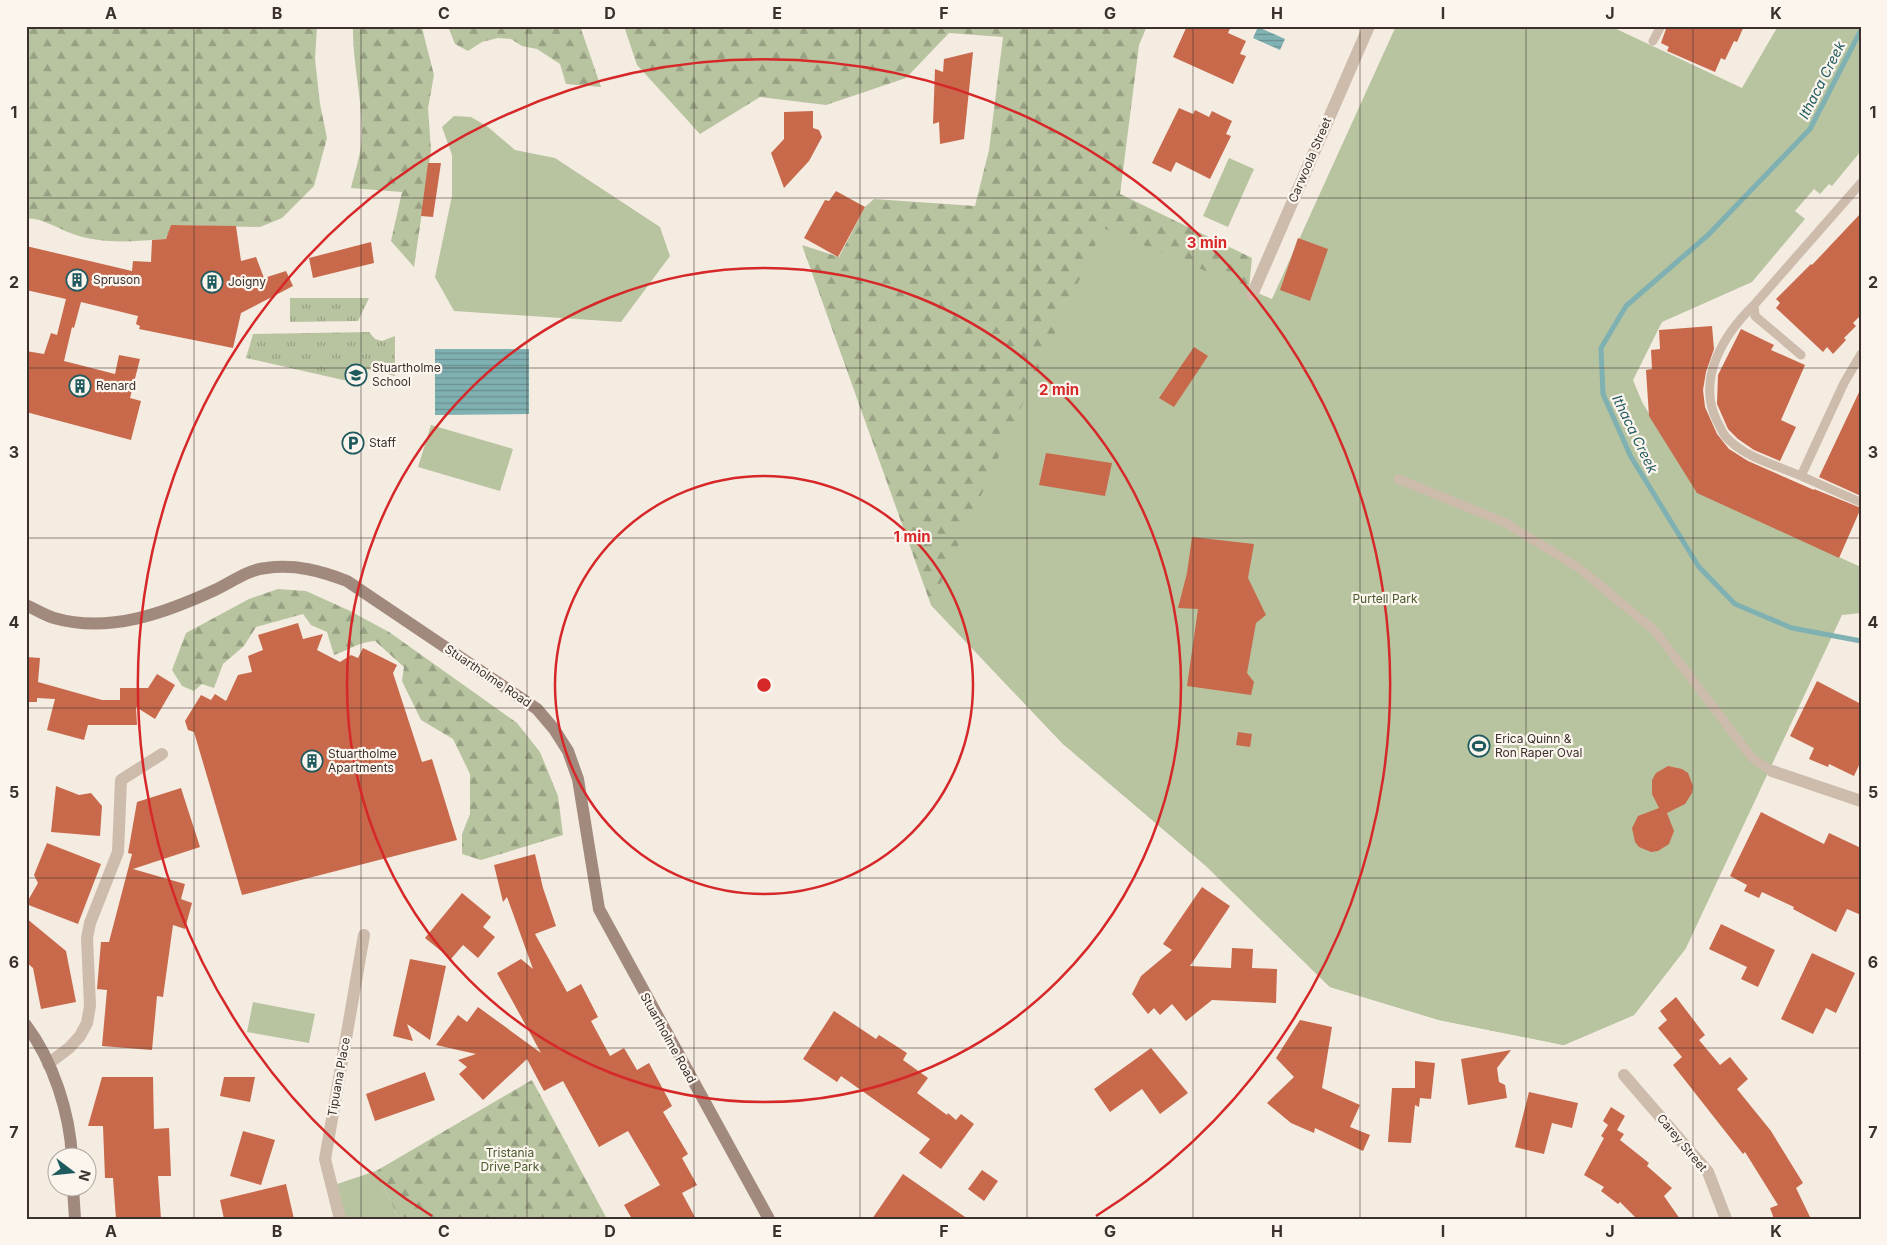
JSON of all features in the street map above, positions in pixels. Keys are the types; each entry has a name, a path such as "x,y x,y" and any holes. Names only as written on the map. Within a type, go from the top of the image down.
{"main road":[{"name":"Stuartholme Road","path":"26,605 53,618 80,623 105,624 169,610 221,587 241,575 265,568 290,566 318,570 347,581 537,709 568,751 578,779 598,909 769,1219"},
{"path":"26,1026 48,1064 66,1114 71,1148"},
{"path":"74,1198 75,1219"}],"street":[{"name":"Carwoola Street","path":"1252,294 1369,26"},
{"path":"48,1064 69,1048 80,1036 87,1023 90,1006 87,938 90,923 118,852 121,780 162,754"},
{"path":"1772,771 1861,801"},
{"name":"Tipuana Place","path":"340,1219 325,1159 364,935"},
{"name":"Carey Street","path":"1624,1075 1708,1172 1726,1219"}],"lane":[{"path":"1653,41 1661,26"},
{"path":"1860,502 1746,453 1725,437 1712,412 1708,385 1719,350 1737,322 1861,183"},
{"path":"1754,305 1755,316 1801,355"},
{"path":"1800,476 1844,383 1861,354"},
{"path":"1398,479 1504,522 1586,573 1655,631 1753,759 1772,771"}],"green space":[{"path":"26,26 317,26 315,59 320,104 327,138 314,186 282,218 260,227 171,225 166,239 143,241 96,240 73,234 39,220 26,218"},
{"path":"353,26 424,26 422,28 434,75 428,108 431,150 414,267 391,241 402,192 351,188 361,146 362,131 354,56"},
{"path":"445,26 580,26 601,87 566,84 560,64 537,49 522,46 511,39 498,38 482,42 468,51 455,44 449,29"},
{"path":"624,26 1147,26 1139,45 1120,194 1252,258 1246,319 1686,948 1634,1015 1564,1045 1439,1020 1330,987 1206,866 1062,743 931,605 802,245 839,257 865,207 874,199 975,206 989,150 1003,37 949,33 906,78 826,105 760,97 700,134 637,65"},
{"name":"Purtell Park","path":"1396,26 1610,26 1742,88 1778,26 1861,26 1861,151 1832,186 1829,184 1820,194 1814,189 1795,211 1805,219 1752,282 1662,322 1633,380 1642,402 1691,482 1803,541 1861,567 1861,613 1842,615 1686,948 1634,1015 1564,1045 1439,1020 1330,987 1206,866 1062,743 931,605 1103,228 1272,299"},
{"path":"454,116 471,117 488,127 515,150 555,158 660,227 670,256 621,322 454,311 435,277 452,196 452,155 442,127"},
{"path":"1229,158 1254,169 1228,227 1203,216"},
{"path":"290,298 369,298 358,321 290,322"},
{"path":"369,332 375,339 382,341 395,336 395,376 367,369 364,379 354,376 352,382 246,358 253,334"},
{"path":"431,425 513,449 500,491 418,467"},
{"path":"278,589 306,591 348,610 389,632 517,723 540,752 558,796 563,835 481,860 462,854 462,834 470,814 470,774 453,739 421,720 402,681 404,667 375,641 334,655 327,632 311,625 303,614 256,627 244,646 223,664 214,688 202,684 194,691 182,686 172,670 186,633 249,599"},
{"path":"253,1002 315,1014 309,1043 247,1032"},
{"name":"Tristania Drive Park","path":"532,1080 607,1219 399,1219 376,1171"},
{"path":"376,1171 399,1219 346,1219 337,1184"}],"water":[{"path":"1258,27 1285,39 1280,50 1253,38"},
{"path":"435,349 529,349 529,414 435,415"}],"building":[{"path":"1187,26 1231,26 1228,33 1246,41 1240,54 1246,56 1233,84 1173,57"},
{"path":"1667,26 1744,26 1737,42 1734,41 1725,60 1721,58 1715,72 1667,51 1669,47 1661,43"},
{"path":"973,52 964,139 940,144 939,122 933,124 935,69 943,72 944,59"},
{"path":"1179,108 1193,114 1195,110 1209,117 1212,111 1232,121 1226,134 1231,136 1210,179 1176,162 1171,172 1152,163"},
{"path":"813,111 813,128 819,130 822,137 809,161 784,188 771,153 784,139 784,112"},
{"path":"428,163 441,163 433,217 421,216"},
{"path":"836,191 865,207 838,257 804,238 825,200 829,201"},
{"path":"1861,213 1861,315 1853,323 1856,326 1844,338 1846,340 1833,354 1827,347 1823,352 1776,308 1780,303 1776,299 1812,265"},
{"path":"171,225 236,226 241,261 256,257 264,278 286,271 293,286 241,313 233,348 139,329 140,326 136,324 138,316 81,302 74,328 72,327 64,361 115,374 119,355 140,359 130,398 141,401 131,440 26,412 26,351 44,354 51,333 57,335 66,299 26,290 26,246 132,271 133,261 151,262 152,240 166,239"},
{"path":"1298,238 1328,249 1310,301 1280,290"},
{"path":"371,242 374,263 313,278 309,258"},
{"path":"1712,326 1714,349 1706,372 1703,390 1705,407 1717,434 1729,449 1748,461 1861,508 1839,558 1697,493 1649,416 1646,370 1652,369 1651,350 1660,349 1659,330"},
{"path":"1741,329 1774,345 1771,350 1805,365 1781,420 1796,427 1780,461 1754,450 1738,439 1728,429 1717,404 1718,375"},
{"path":"1194,347 1208,356 1174,407 1159,398"},
{"path":"1861,388 1861,496 1819,477"},
{"path":"1046,453 1112,463 1105,496 1039,485"},
{"path":"1192,537 1254,544 1248,578 1266,615 1256,623 1247,673 1254,682 1251,695 1187,686 1198,609 1178,608 1187,573"},
{"name":"Stuartholme Apartments","path":"298,623 303,639 323,634 317,650 340,662 351,655 358,658 363,648 397,665 393,673 422,762 432,759 457,840 242,895 194,732 188,730 185,721 201,695 211,700 215,694 226,701 238,675 252,672 248,656 263,650 258,635"},
{"path":"26,657 40,658 38,682 102,700 120,700 120,688 148,688 157,674 175,685 155,719 136,707 137,725 88,725 84,740 47,730 55,699 37,698 37,702 26,702"},
{"path":"1817,681 1861,704 1861,761 1854,776 1829,764 1828,767 1809,759 1814,748 1790,736"},
{"path":"1238,732 1252,734 1250,747 1236,745"},
{"path":"1668,766 1682,769 1688,773 1693,786 1692,793 1685,804 1667,813 1674,831 1669,844 1658,851 1651,852 1639,847 1635,842 1632,828 1638,816 1659,808 1652,794 1652,780 1656,773"},
{"path":"56,786 79,795 91,793 102,806 100,836 51,832"},
{"path":"181,788 200,847 133,869 185,884 181,899 192,903 185,929 173,925 163,997 157,996 152,1050 102,1046 107,990 97,989 101,942 109,942 132,854 128,853 137,802"},
{"path":"1761,812 1824,844 1829,833 1861,848 1861,915 1847,909 1836,932 1793,909 1794,907 1762,892 1759,898 1744,891 1747,885 1730,876"},
{"path":"47,843 101,864 78,924 26,904 38,883 34,875"},
{"path":"535,854 543,888 556,926 535,934 567,992 581,984 598,1017 591,1021 610,1056 624,1048 637,1070 649,1063 672,1106 663,1112 688,1154 682,1158 697,1185 682,1193 696,1219 632,1219 624,1205 660,1185 628,1131 599,1147 563,1081 544,1091 527,1059 483,1100 459,1074 467,1067 458,1060 476,1054 436,1045 458,1015 467,1022 478,1007 541,1053 497,973 521,959 533,969 507,897 503,902 494,865"},
{"path":"1202,887 1230,906 1190,966 1231,968 1232,948 1253,949 1252,968 1277,969 1276,1003 1212,1000 1186,1021 1172,1004 1160,1015 1154,1008 1148,1014 1132,994 1141,976 1172,950 1163,944"},
{"path":"462,893 491,917 483,927 495,937 478,958 463,945 451,959 425,938"},
{"path":"26,918 66,951 76,1002 41,1009 33,968 26,962"},
{"path":"1721,924 1775,950 1758,987 1741,979 1747,967 1709,949"},
{"path":"1812,953 1855,973 1836,1013 1826,1008 1813,1034 1781,1019"},
{"path":"410,959 446,966 430,1040 407,1024 413,1041 393,1036"},
{"path":"1676,997 1705,1035 1699,1040 1720,1065 1730,1057 1748,1079 1737,1089 1771,1131 1803,1183 1796,1188 1811,1219 1774,1219 1770,1208 1778,1205 1745,1152 1743,1154 1673,1065 1682,1057 1658,1028 1667,1020 1660,1011"},
{"path":"834,1011 876,1039 879,1035 907,1053 903,1060 928,1078 917,1093 956,1120 961,1114 974,1124 941,1169 919,1153 930,1139 841,1076 837,1082 803,1059"},
{"path":"1300,1020 1332,1027 1322,1088 1360,1105 1350,1127 1370,1135 1363,1151 1315,1128 1314,1133 1291,1123 1267,1103 1294,1077 1276,1058"},
{"path":"1151,1048 1188,1093 1160,1114 1142,1089 1110,1112 1094,1089"},
{"path":"1511,1050 1497,1068 1499,1082 1505,1085 1507,1098 1468,1105 1461,1059"},
{"path":"1415,1061 1435,1063 1431,1099 1420,1098 1419,1107 1415,1105 1411,1143 1388,1142 1392,1088 1415,1088"},
{"path":"425,1072 435,1100 375,1121 366,1094"},
{"path":"102,1077 153,1077 154,1129 169,1128 171,1176 158,1176 161,1219 116,1219 113,1178 105,1178 103,1126 88,1126"},
{"path":"224,1077 255,1077 250,1102 220,1096"},
{"path":"1529,1092 1578,1103 1572,1128 1552,1123 1544,1154 1515,1147"},
{"path":"1611,1107 1625,1116 1617,1130 1624,1134 1620,1140 1649,1163 1647,1166 1672,1188 1664,1196 1680,1219 1637,1219 1620,1202 1618,1204 1601,1191 1604,1187 1584,1175 1604,1138 1601,1136 1608,1125 1603,1121"},
{"path":"243,1131 275,1140 261,1185 230,1176"},
{"path":"982,1170 998,1181 984,1201 968,1189"},
{"path":"903,1174 968,1219 872,1219"},
{"path":"286,1184 294,1219 224,1219 220,1200"}],"waterway":[{"name":"Ithaca Creek","path":"1861,30 1810,129 1708,235 1626,306 1601,348 1603,394 1631,457 1699,567 1735,604 1792,628 1861,641"}],"place":[{"name":"Spruson","path":"77,280"},
{"name":"Joigny","path":"212,282"},
{"name":"Stuartholme School","path":"356,375"},
{"name":"Renard","path":"80,386"},
{"name":"Staff","path":"353,443"},
{"name":"Erica Quinn & Ron Raper Oval","path":"1479,746"},
{"name":"Stuartholme Apartments","path":"312,761"}]}
